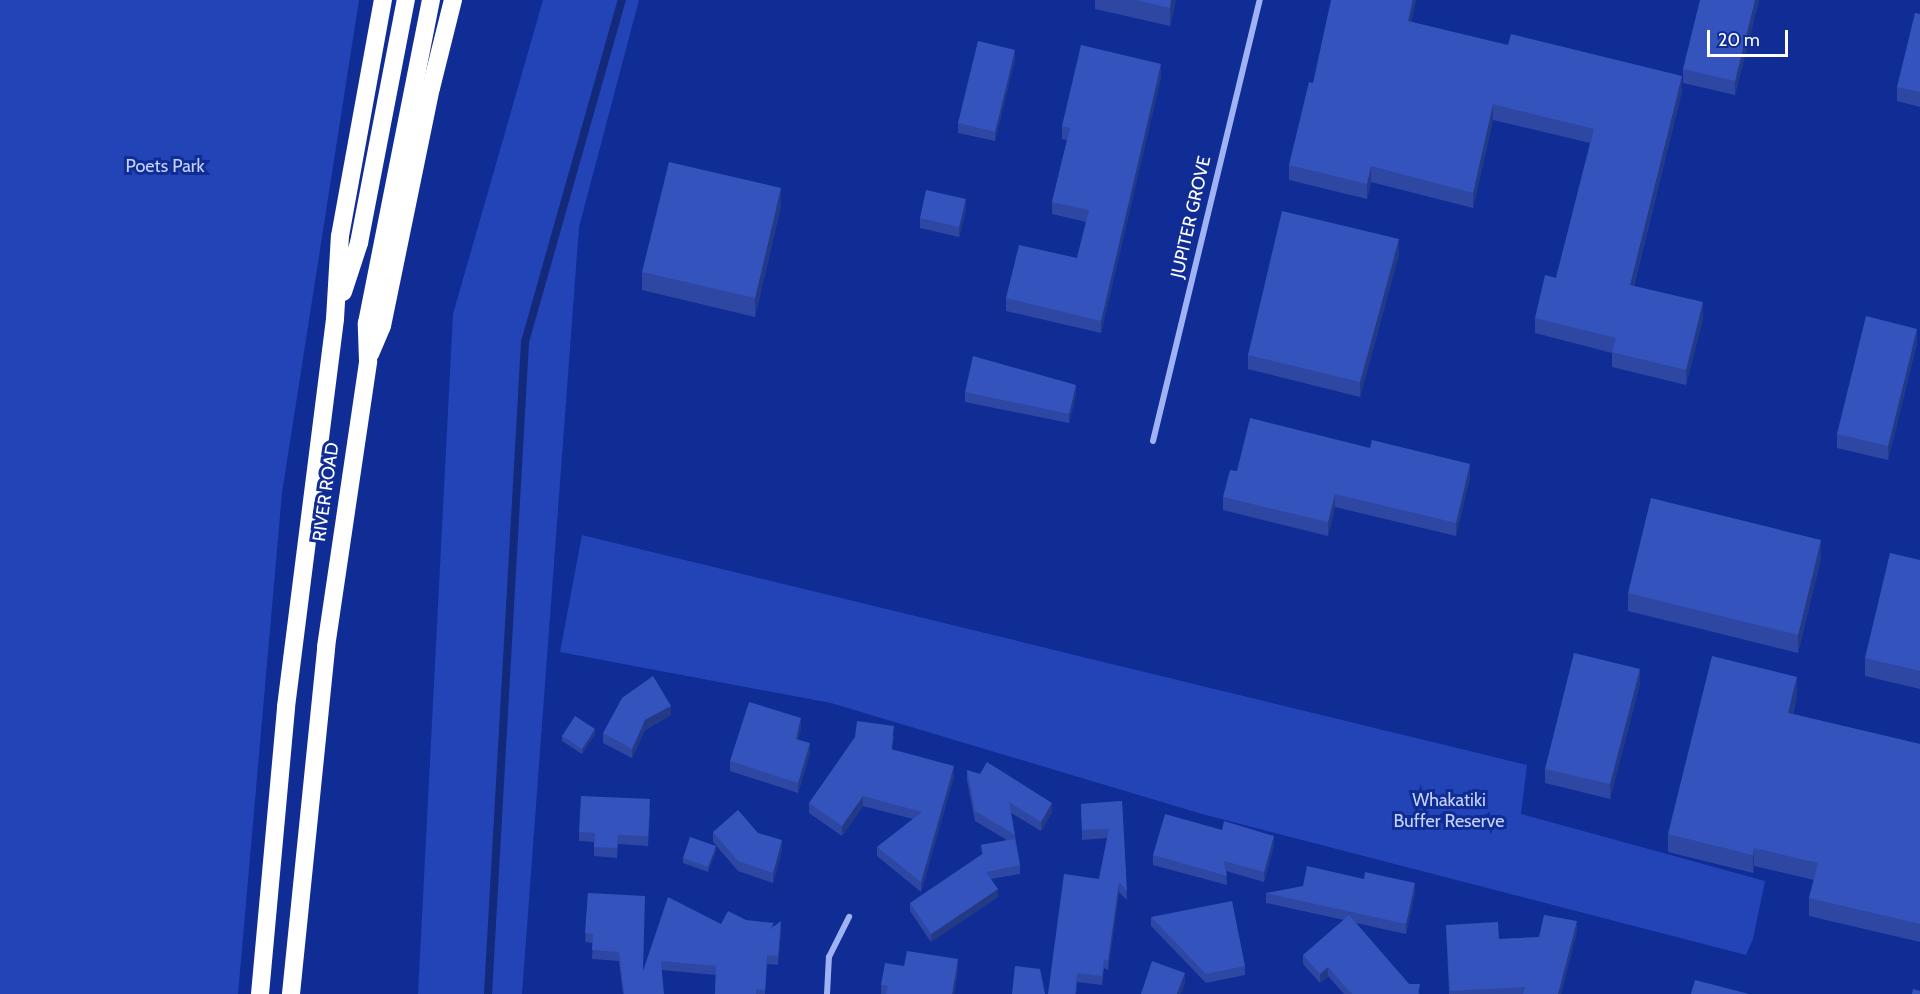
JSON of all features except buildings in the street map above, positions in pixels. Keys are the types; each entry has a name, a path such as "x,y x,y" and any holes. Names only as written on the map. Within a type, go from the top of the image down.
{"highway":[{"name":"RIVER ROAD","path":"260,994 286,707 335,319 340,236 383,0"},
{"path":"335,319 358,243 406,0"},
{"name":"RIVER ROAD","path":"291,994 326,647 368,361 367,323 431,0"},
{"path":"368,361 382,326 431,88 453,0"}],"street":[{"name":"JUPITER GROVE","path":"1153,441 1260,0"},
{"path":"827,994 829,957 849,917"}],"green space":[{"name":"Poets Park","path":"0,0 359,0 282,493 238,994 0,994"},
{"path":"543,0 639,0 579,227 522,994 418,994 453,314"},
{"name":"Whakatiki Buffer Reserve","path":"582,535 1527,765 1521,814 1765,881 1753,939 1746,955 1202,814 831,703 560,652"}],"waterway":[{"path":"488,994 525,342 622,0"}]}
